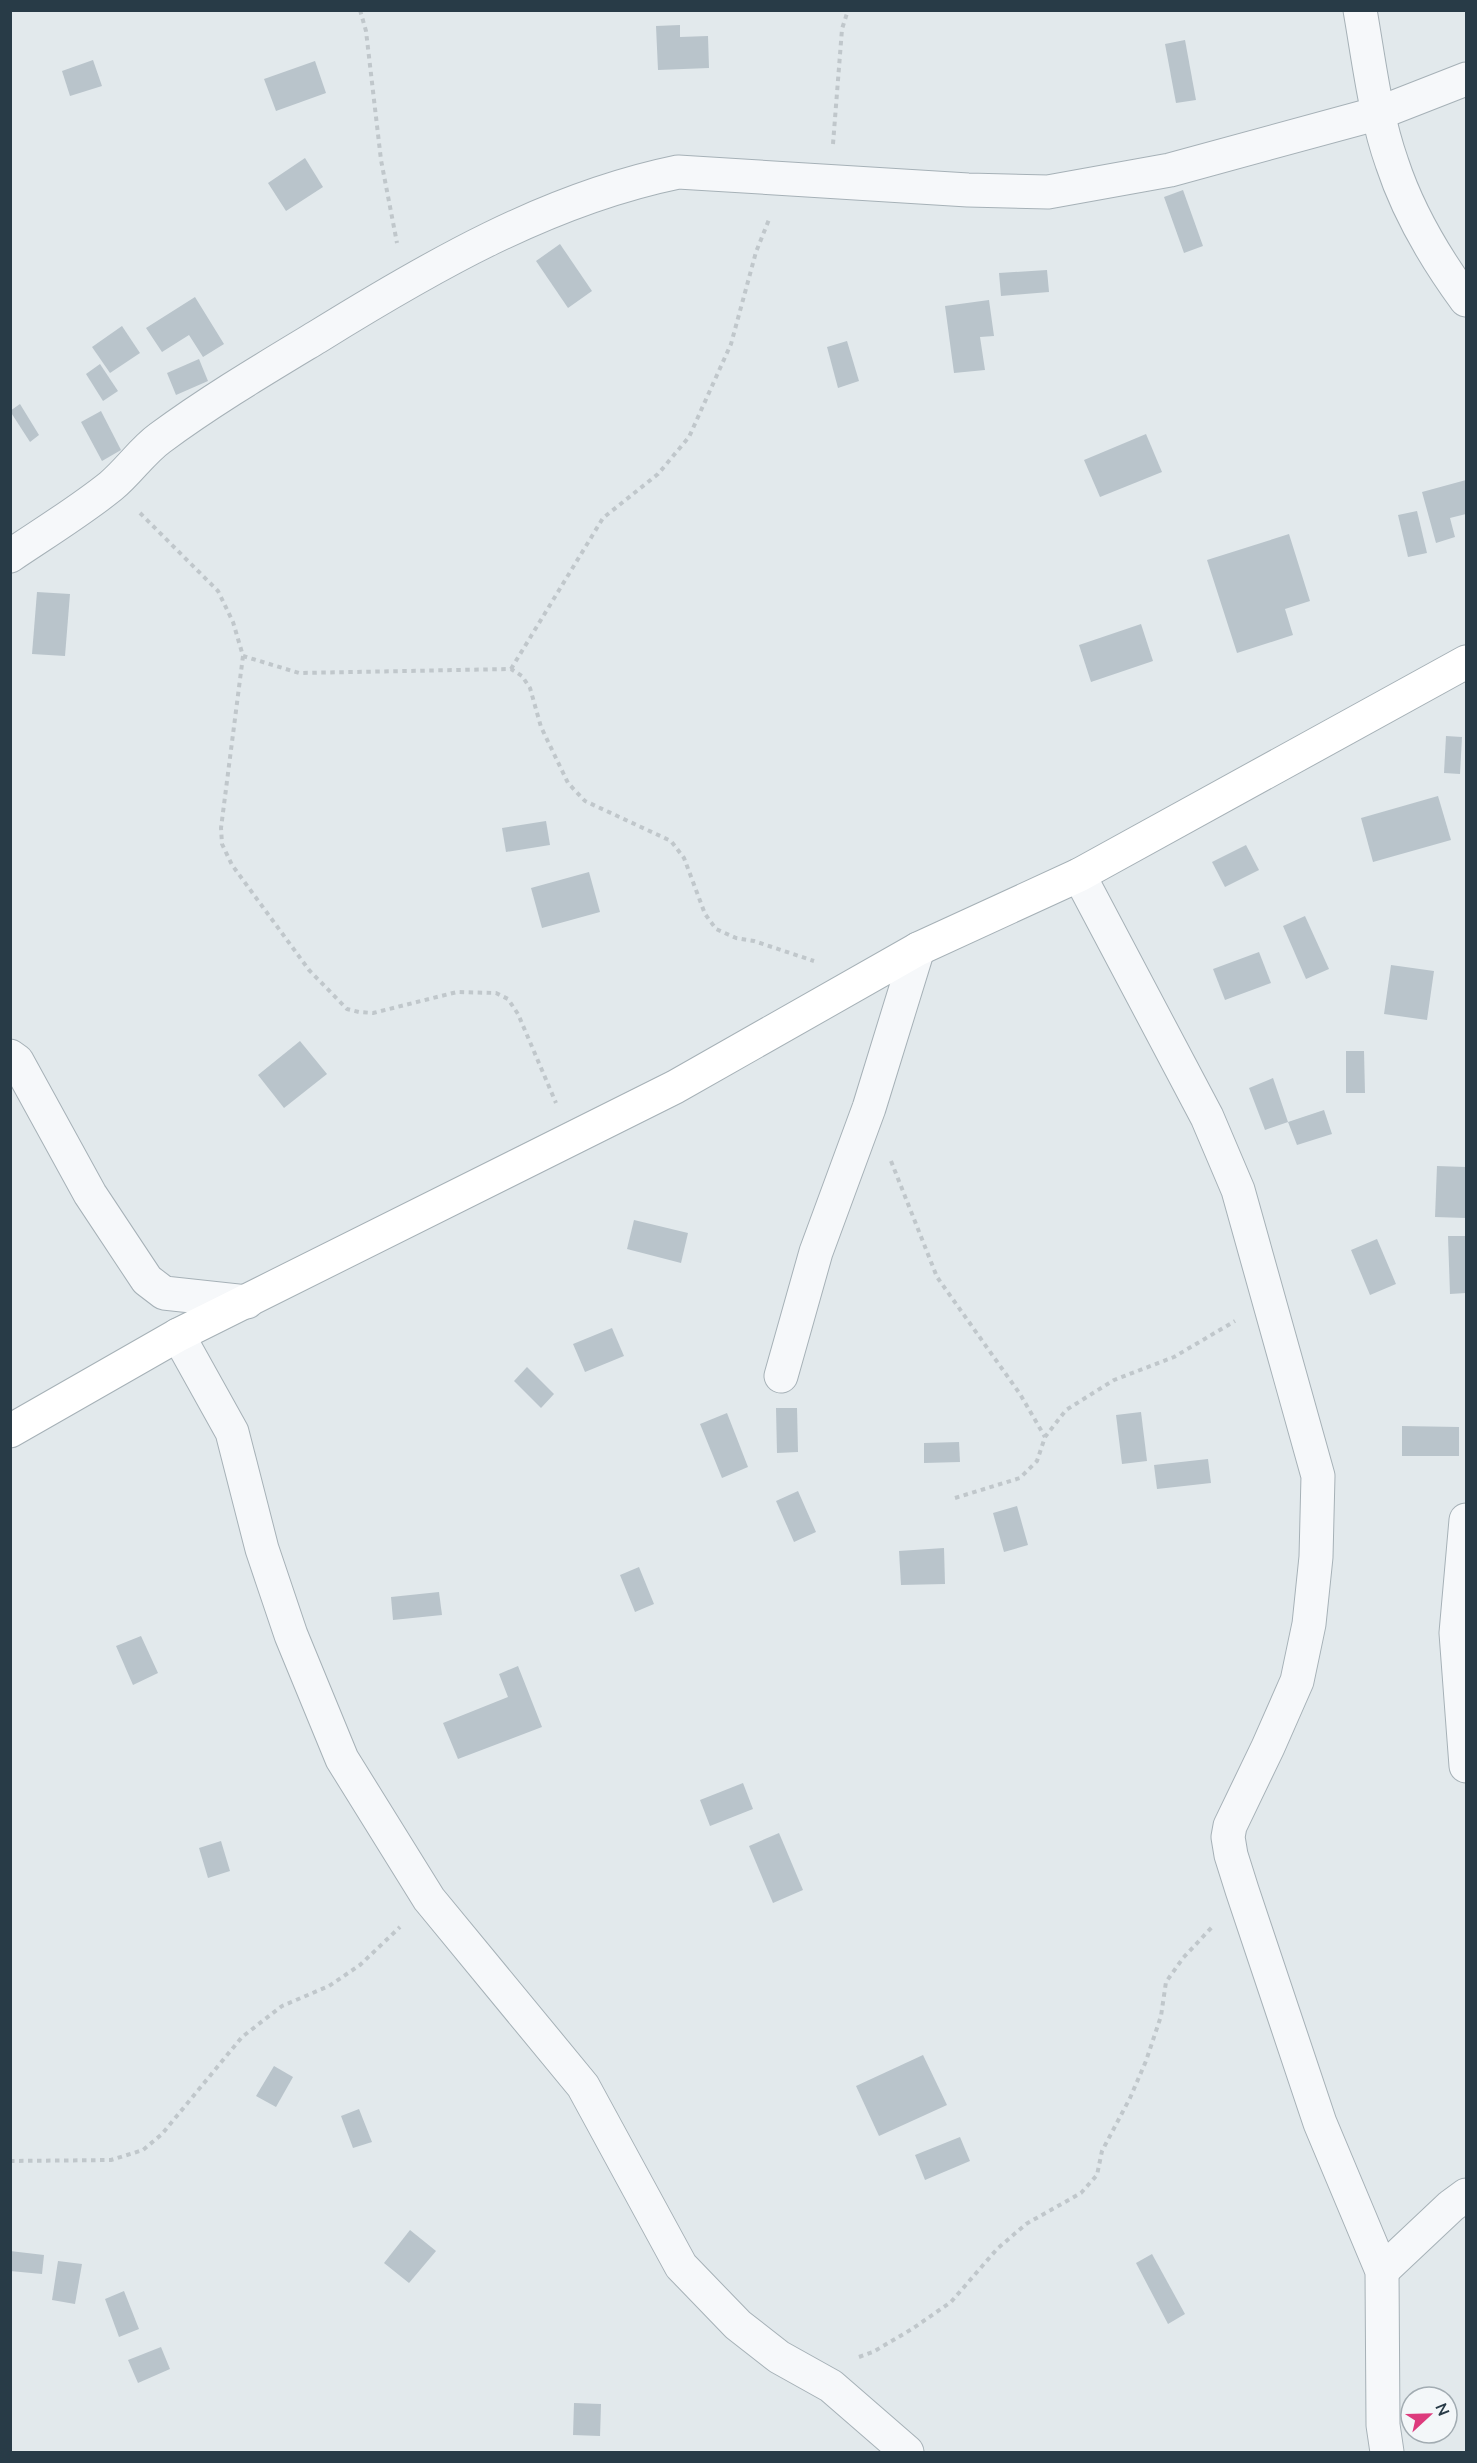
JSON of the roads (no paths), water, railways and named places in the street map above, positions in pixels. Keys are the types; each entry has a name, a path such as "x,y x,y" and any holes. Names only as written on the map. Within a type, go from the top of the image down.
{"street":[{"path":"1360,10 1379,113 1392,163 1418,223 1450,278 1467,300"},
{"path":"10,556 112,486 157,440 218,398 463,251 575,200 634,181 678,172 1048,192 1170,170 1379,113 1467,79"},
{"path":"10,1431 178,1335 675,1087 918,949 1079,875 1467,662"},
{"path":"1079,875 1207,1117 1238,1190 1318,1476 1319,1498 1309,1624 1297,1681 1230,1826 1228,1837 1242,1890 1320,2123 1382,2271 1383,2426 1387,2452"},
{"path":"781,1376 816,1252 869,1108 918,949"},
{"path":"10,1056 17,1061 90,1194 147,1280 164,1293 247,1302"},
{"path":"178,1335 232,1432 262,1549 284,1613 342,1759 429,1899 583,2086 681,2266 738,2325 779,2357 831,2386 907,2452"},
{"path":"1467,1520 1455,1633 1467,1766"},
{"path":"1382,2271 1451,2206 1467,2195"}]}
